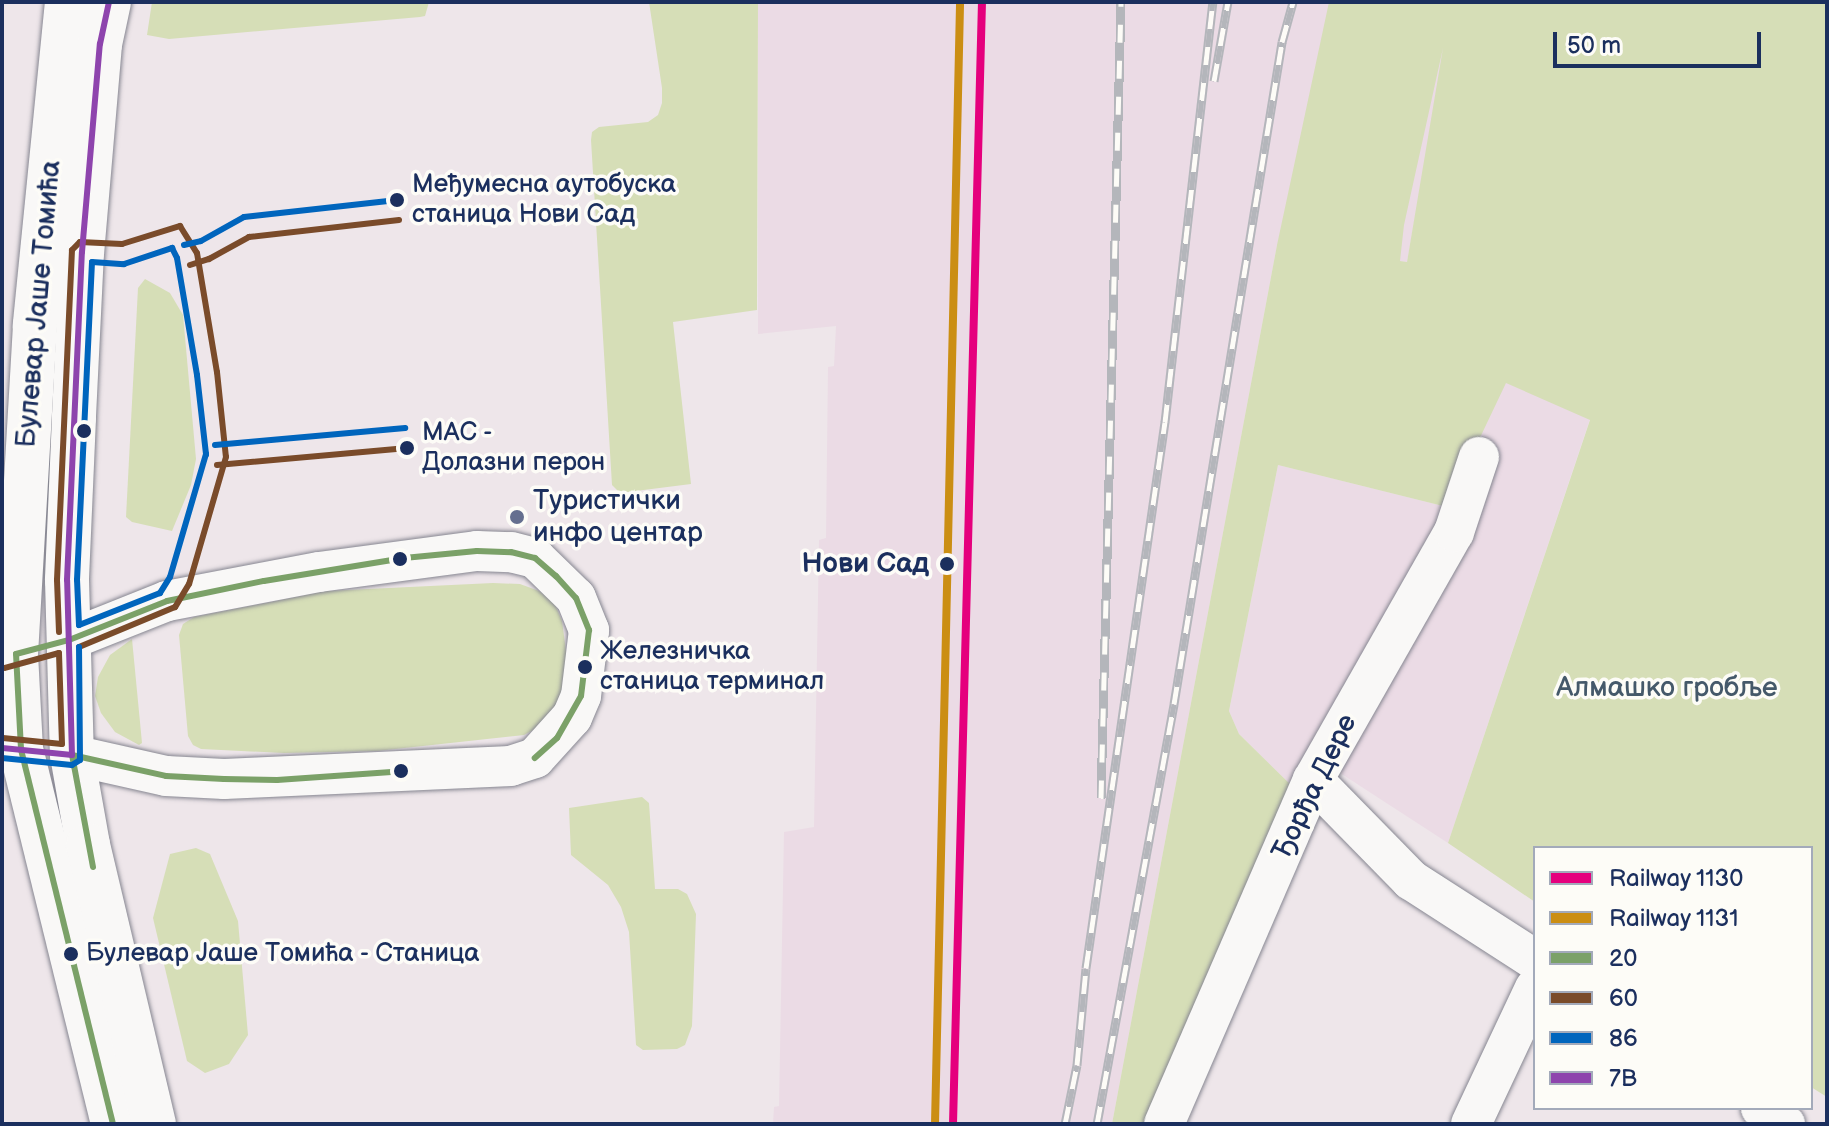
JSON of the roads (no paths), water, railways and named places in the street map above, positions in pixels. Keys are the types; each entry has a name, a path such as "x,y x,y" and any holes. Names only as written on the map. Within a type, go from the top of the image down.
{"main road":[{"name":"Булевар Јаше Томића","path":"67,2 35,325 9,656 12,749 113,1124"},
{"name":"Булевар Јаше Томића","path":"109,2 100,44 82,252 68,554 72,755 90,853 154,1124"},
{"path":"9,656 69,640"},
{"path":"12,749 72,755"}],"street":[{"name":"Ђорђа Дере","path":"1164,1124 1313,780 1454,532 1479,457"},
{"path":"69,640 167,601 305,574 477,551 511,552 535,558 576,598 589,630 584,681 572,717 535,758 511,766 224,779 166,776 72,755"},
{"path":"1313,780 1411,880 1533,959"},
{"path":"1471,1124 1533,992"},
{"path":"1764,1110 1785,1124"}],"railway":[{"path":"1101,798 1121,2"},
{"path":"1065,1124 1077,1065 1086,968 1165,422 1213,2"},
{"path":"1214,81 1228,2"},
{"path":"1097,1124 1174,704 1282,42 1293,2"}],"rail line":[{"name":"1131","path":"935,1124 960,2"},
{"name":"1130","path":"953,1124 982,2"}],"place":[{"name":"Међумесна аутобуска станица Нови Сад","path":"397,200"},
{"name":"МАС - Долазни перон","path":"407,448"},
{"name":"Туристички инфо центар","path":"517,517"},
{"name":"Нови Сад","path":"947,564"},
{"name":"Железничка станица терминал","path":"585,667"},
{"name":"Булевар Јаше Томића - Станица","path":"71,954"}],"park label":[{"name":"Алмашко гробље","path":"1667,688"}]}
